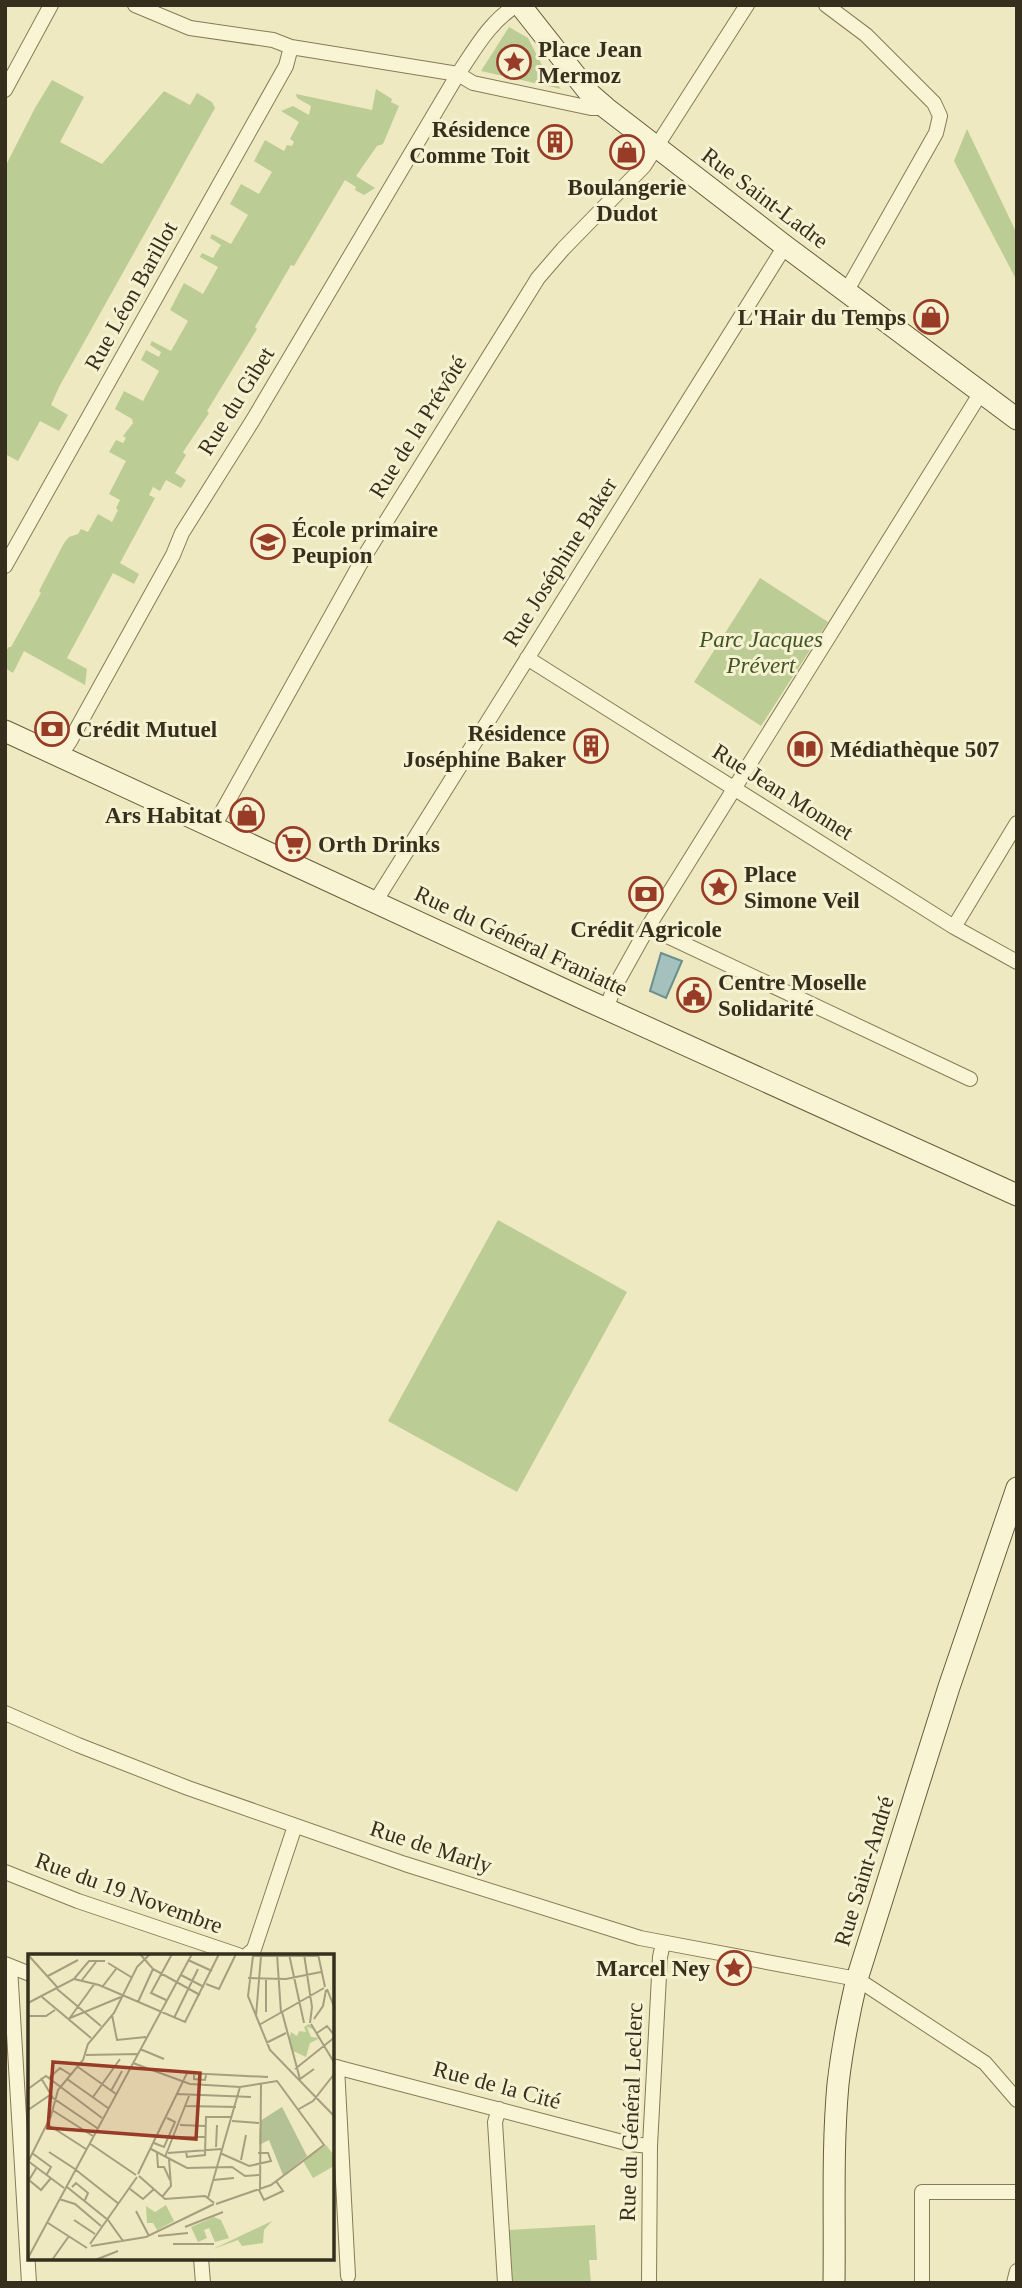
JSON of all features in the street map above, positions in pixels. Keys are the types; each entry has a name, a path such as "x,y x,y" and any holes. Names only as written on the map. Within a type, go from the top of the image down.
{"street":[{"path":"5,90 51,5"},
{"path":"135,5 190,28 273,40 291,47 458,74 473,83 591,108 606,108"},
{"path":"458,74 502,14 519,5"},
{"name":"Rue Saint-Ladre","path":"519,5 592,95 606,108 980,394 1017,419"},
{"name":"Rue de la Prévôté","path":"213,828 364,557 538,278 644,166 747,5"},
{"path":"826,5 866,35 934,103 940,116 936,134 846,292"},
{"name":"Rue Léon Barillot","path":"5,566 286,66 291,47"},
{"name":"Rue du Gibet","path":"60,756 173,555 182,533 253,420 458,74"},
{"name":"Rue Joséphine Baker","path":"375,902 785,246"},
{"path":"606,1009 614,988 648,927 980,394"},
{"name":"Rue Jean Monnet","path":"527,658 954,928 1017,962"},
{"name":"Rue du Général Franiatte","path":"5,731 606,1009 1017,1195"},
{"path":"954,928 1017,823"},
{"path":"648,927 970,1079"},
{"name":"Rue Saint-André","path":"834,2283 838,2083 857,1979 949,1687 1017,1488"},
{"name":"Rue de Marly","path":"5,1713 102,1755 295,1826 405,1864 640,1938 857,1979"},
{"name":"Rue du 19 Novembre","path":"248,1954 254,1949 295,1826"},
{"name":"Rue du 19 Novembre","path":"5,1872 78,1901 235,1954"},
{"name":"Rue du Général Leclerc","path":"649,2283 650,2146 660,1956 663,1943"},
{"path":"28,1973 8,1965 29,2283"},
{"path":"857,1979 985,2063 1017,2100"},
{"path":"335,2067 348,2276"},
{"name":"Rue de la Cité","path":"335,2067 629,2144 650,2146"},
{"path":"499,2109 495,2122 505,2283"},
{"path":"922,2283 922,2192 1017,2192"},
{"path":"201,2260 202,2283"},
{"path":"1013,2283 1017,2272"}],"green space":[{"name":"Place Jean Mermoz","path":"509,27 528,38 543,67 561,89 481,71"},
{"path":"52,80 84,97 60,142 102,164 164,91 190,105 197,93 212,102 215,108 59,387 51,405 68,415 59,431 40,421 18,461 5,454 5,167"},
{"path":"376,89 399,106 383,144 377,146 356,176 375,188 364,195 345,180 294,266 291,265 255,327 257,329 207,411 209,413 183,452 186,455 175,473 186,480 181,488 166,480 160,491 153,487 149,495 155,498 120,563 139,574 134,584 113,573 67,658 87,669 85,685 24,651 13,673 5,668 5,652 11,647 41,593 39,591 64,543 81,529 88,532 98,514 112,522 118,510 116,508 120,500 109,494 126,461 109,452 116,440 123,443 126,438 123,436 133,423 132,419 115,409 124,391 143,401 159,371 141,360 146,350 159,357 161,352 150,345 152,341 171,351 188,321 170,310 184,283 203,294 218,267 200,257 202,253 213,258 221,245 210,238 212,234 231,244 248,215 230,204 241,184 259,194 272,172 254,161 265,140 284,151 287,145 292,146 294,142 290,139 299,122 281,111 293,106 309,115 311,106 297,98 296,94 372,110"},
{"path":"967,129 1017,234 1017,281 954,161"},
{"name":"Parc Jacques Prévert","path":"760,578 828,622 761,726 694,682"},
{"path":"498,1220 627,1292 517,1492 388,1421"},
{"path":"595,2225 597,2260 589,2260 591,2283 512,2283 509,2230"}],"water":[{"path":"661,953 682,961 666,998 650,991"}],"place":[{"name":"Place Jean Mermoz","path":"514,62"},
{"name":"Résidence Comme Toit","path":"555,142"},
{"name":"Boulangerie Dudot","path":"627,152"},
{"name":"L'Hair du Temps","path":"931,317"},
{"name":"École primaire Peupion","path":"268,542"},
{"name":"Crédit Mutuel","path":"52,729"},
{"name":"Résidence Joséphine Baker","path":"591,746"},
{"name":"Médiathèque 507","path":"805,749"},
{"name":"Ars Habitat","path":"247,815"},
{"name":"Orth Drinks","path":"293,844"},
{"name":"Place Simone Veil","path":"719,887"},
{"name":"Crédit Agricole","path":"646,894"},
{"name":"Centre Moselle Solidarité","path":"694,995"},
{"name":"Marcel Ney","path":"734,1968"}]}
